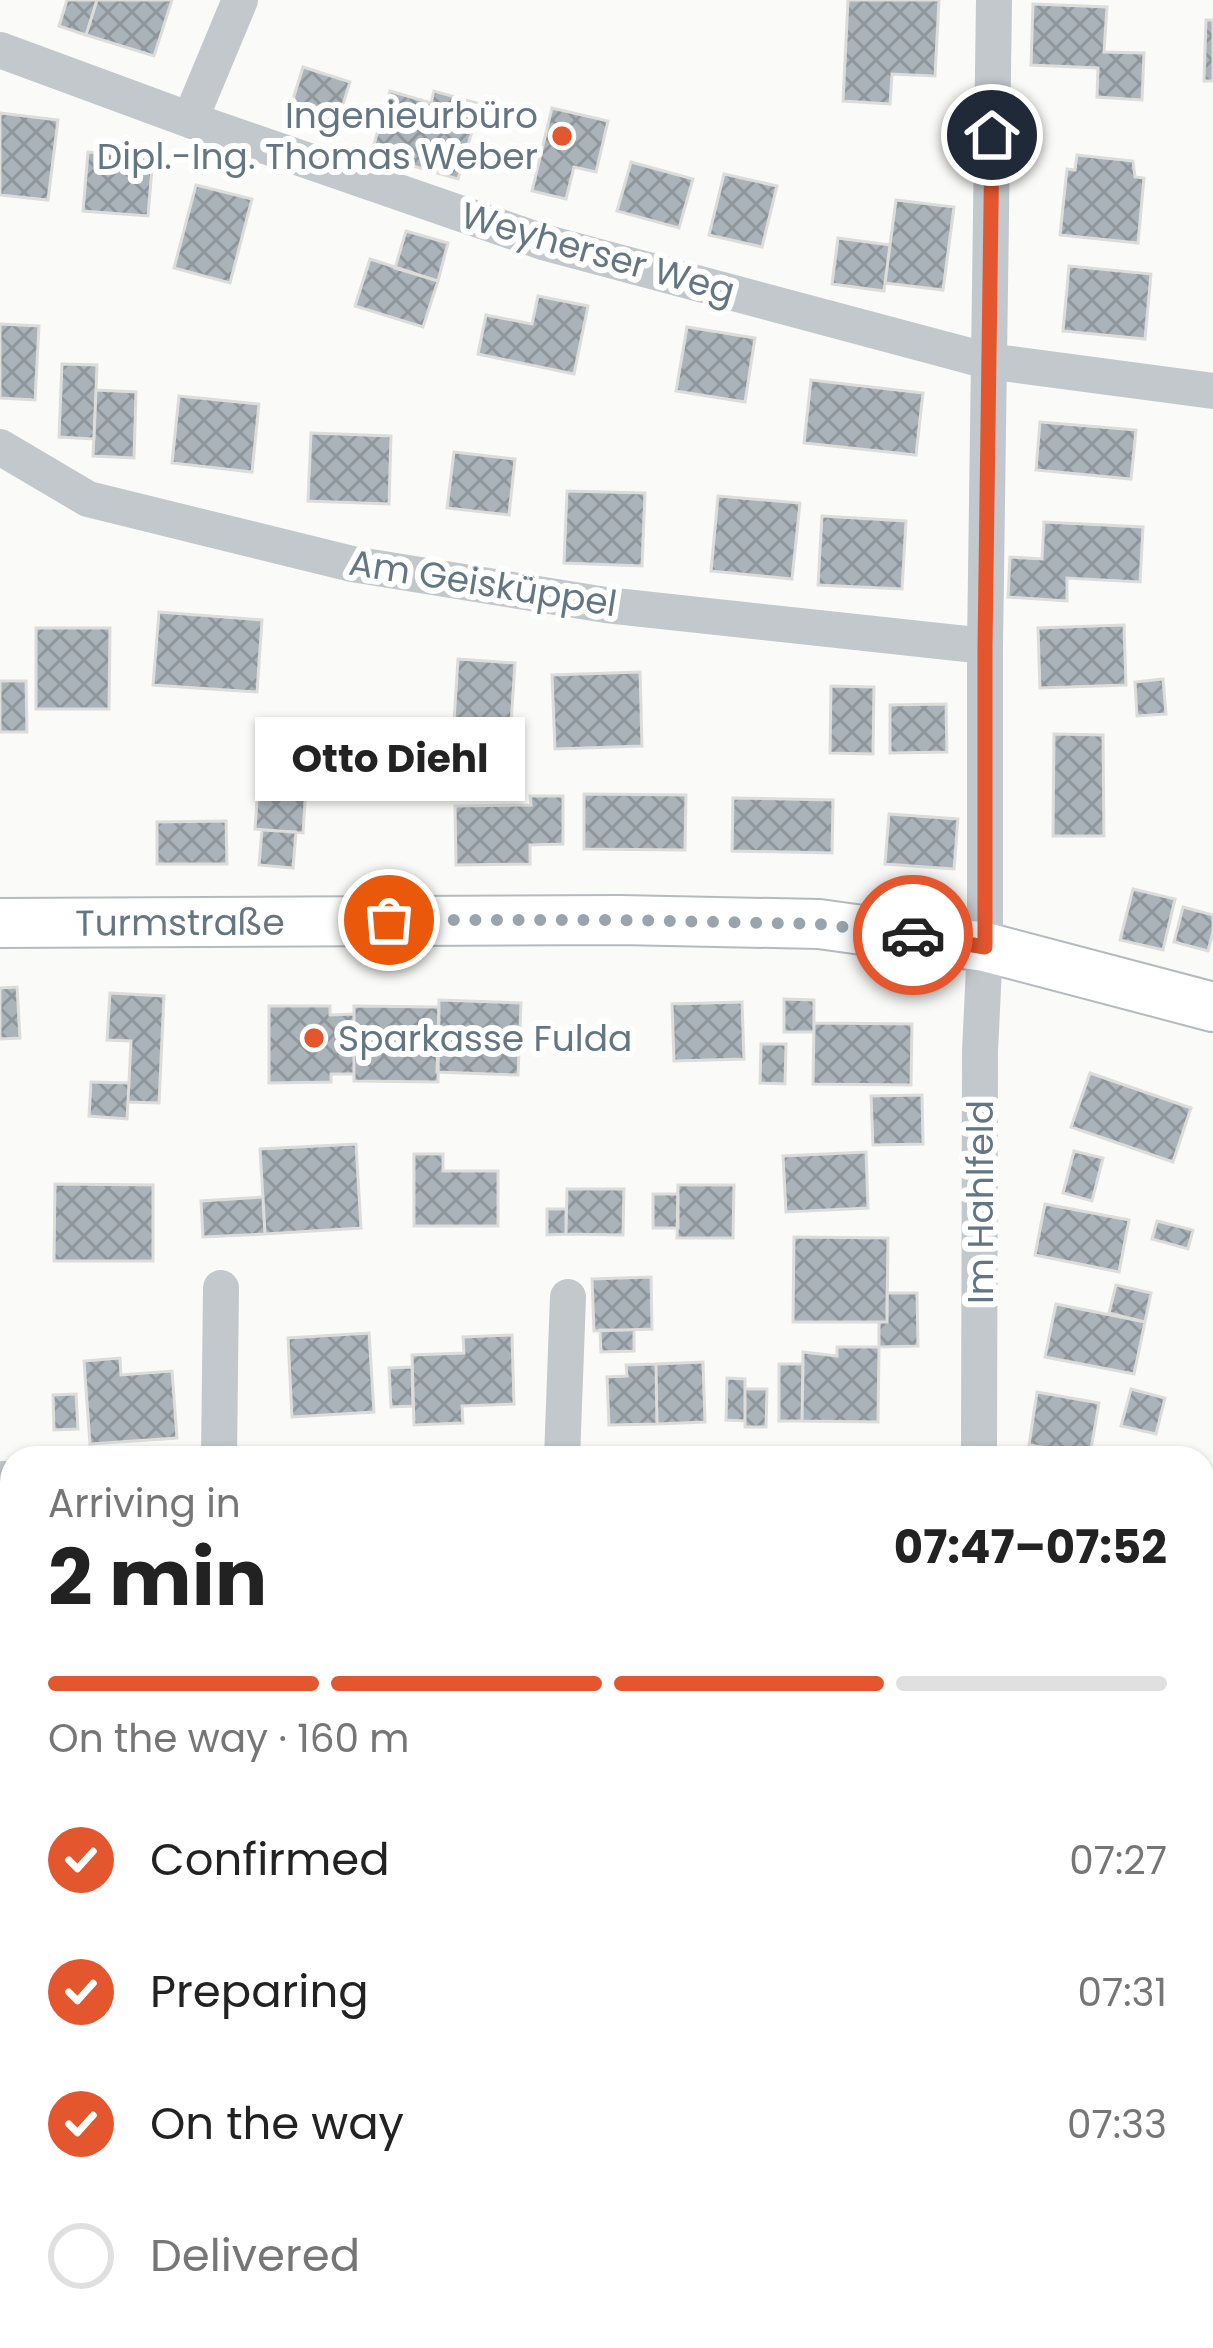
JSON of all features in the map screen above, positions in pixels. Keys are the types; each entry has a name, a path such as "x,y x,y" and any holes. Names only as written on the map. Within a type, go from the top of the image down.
{"main road":[{"name":"Turmstraße","path":"0,923 797,923 985,947 1213,1007"}],"street":[{"path":"190,120 240,0"},
{"name":"Im Hahlfeld","path":"980,1446 980,1052 985,947 994,0"},
{"name":"Weyherser Weg","path":"0,50 543,242 988,361 1213,391"},
{"name":"Am Geisküppel","path":"0,447 88,500 352,564 606,605 985,646"},
{"path":"219,1446 221,1288"},
{"path":"562,1446 568,1297"}],"building":[{"path":"67,0 97,0 86,35 59,26"},
{"path":"97,0 172,0 154,56 86,35"},
{"path":"848,0 939,0 935,76 892,74 890,104 843,101"},
{"path":"1033,4 1107,7 1104,52 1144,53 1142,100 1097,97 1098,68 1031,65"},
{"path":"1206,20 1213,20 1213,81 1204,81"},
{"path":"303,67 350,82 338,121 291,106"},
{"path":"390,91 431,103 434,91 480,104 458,179 371,154"},
{"path":"552,108 608,121 596,172 574,167 566,199 532,191"},
{"path":"0,113 58,120 48,200 0,195"},
{"path":"88,152 153,157 148,216 83,211"},
{"path":"1077,155 1133,161 1135,177 1144,178 1138,243 1060,235 1067,169 1075,170"},
{"path":"631,162 693,179 679,228 617,211"},
{"path":"724,174 777,186 762,247 709,235"},
{"path":"196,185 252,199 230,283 174,268"},
{"path":"896,200 954,207 943,290 885,283"},
{"path":"406,231 448,243 438,281 395,268"},
{"path":"838,238 890,245 884,291 832,284"},
{"path":"370,259 438,281 423,327 355,306"},
{"path":"1069,266 1151,274 1145,339 1063,331"},
{"path":"538,296 588,306 574,374 478,354 486,315 532,324"},
{"path":"0,324 39,326 35,400 0,398"},
{"path":"687,327 755,338 745,402 676,391"},
{"path":"62,364 97,365 94,439 59,437"},
{"path":"811,380 923,393 916,455 804,443"},
{"path":"96,390 136,392 134,458 93,456"},
{"path":"179,396 259,404 252,472 172,463"},
{"path":"1040,422 1136,430 1131,479 1036,470"},
{"path":"311,433 391,436 389,504 308,501"},
{"path":"454,452 515,459 509,515 447,508"},
{"path":"567,491 645,493 642,566 564,563"},
{"path":"718,496 800,503 792,579 711,571"},
{"path":"822,516 906,521 902,589 818,585"},
{"path":"1044,522 1143,527 1140,582 1067,578 1067,601 1008,597 1010,557 1042,559"},
{"path":"159,612 262,620 257,692 153,685"},
{"path":"1124,625 1126,685 1040,688 1038,628"},
{"path":"36,628 110,628 109,709 36,709"},
{"path":"458,659 515,663 510,740 453,736"},
{"path":"640,672 642,746 555,749 552,675"},
{"path":"1163,679 1166,714 1137,716 1135,682"},
{"path":"0,681 26,681 27,732 0,732"},
{"path":"831,686 874,687 873,754 830,753"},
{"path":"946,704 947,752 890,753 890,705"},
{"path":"1054,734 1103,735 1104,836 1053,836"},
{"path":"260,754 308,757 303,833 255,829"},
{"path":"584,794 686,795 685,850 584,849"},
{"path":"530,796 563,796 563,844 530,845 530,864 456,865 455,806 531,805"},
{"path":"733,798 833,800 832,853 732,851"},
{"path":"889,814 958,819 954,869 885,864"},
{"path":"226,821 227,864 157,864 157,822"},
{"path":"262,830 296,832 293,868 259,865"},
{"path":"1133,889 1175,899 1163,950 1120,940"},
{"path":"1183,907 1213,915 1208,951 1174,942"},
{"path":"17,987 20,1038 0,1039 0,988"},
{"path":"110,993 164,996 159,1103 128,1102 131,1041 107,1040"},
{"path":"784,999 814,1000 814,1032 784,1032"},
{"path":"439,1000 521,1003 518,1075 437,1072"},
{"path":"742,1002 744,1059 674,1061 672,1004"},
{"path":"269,1006 330,1006 330,1015 354,1014 354,1074 331,1074 331,1082 269,1083"},
{"path":"354,1006 439,1007 438,1082 354,1081"},
{"path":"814,1023 912,1024 911,1085 813,1084"},
{"path":"761,1044 786,1044 785,1084 760,1083"},
{"path":"1090,1073 1191,1108 1173,1162 1071,1127"},
{"path":"91,1082 129,1083 127,1119 89,1116"},
{"path":"922,1095 923,1144 873,1145 871,1096"},
{"path":"356,1144 361,1228 265,1234 260,1149"},
{"path":"1074,1151 1103,1158 1092,1201 1063,1193"},
{"path":"866,1152 868,1208 786,1212 783,1156"},
{"path":"414,1154 443,1154 443,1171 498,1171 498,1226 414,1226"},
{"path":"55,1184 153,1185 153,1261 54,1261"},
{"path":"678,1185 734,1185 733,1238 677,1238"},
{"path":"567,1189 624,1189 623,1235 566,1234"},
{"path":"653,1194 678,1194 678,1228 653,1228"},
{"path":"263,1197 265,1234 203,1237 201,1201"},
{"path":"1045,1204 1129,1220 1119,1272 1035,1255"},
{"path":"547,1209 566,1209 566,1234 547,1235"},
{"path":"1157,1221 1193,1230 1188,1249 1152,1239"},
{"path":"794,1237 888,1238 887,1322 793,1322"},
{"path":"651,1277 652,1329 594,1331 592,1279"},
{"path":"1116,1285 1151,1293 1145,1322 1109,1313"},
{"path":"887,1293 917,1293 918,1346 879,1347 879,1322 887,1322"},
{"path":"1056,1304 1145,1322 1134,1374 1045,1357"},
{"path":"600,1330 634,1330 634,1351 601,1352"},
{"path":"369,1333 374,1412 292,1417 288,1338"},
{"path":"512,1335 514,1404 462,1406 463,1423 414,1425 412,1355 464,1353 463,1337"},
{"path":"837,1347 879,1347 878,1422 802,1421 803,1352 837,1356"},
{"path":"120,1358 121,1375 172,1371 177,1438 90,1444 84,1361"},
{"path":"703,1362 705,1422 657,1424 656,1364"},
{"path":"656,1364 657,1424 609,1425 607,1377 627,1376 626,1365"},
{"path":"779,1364 803,1364 802,1421 779,1421"},
{"path":"412,1367 413,1406 391,1407 389,1368"},
{"path":"727,1378 745,1379 745,1421 726,1420"},
{"path":"745,1389 767,1389 766,1427 745,1427"},
{"path":"1131,1389 1165,1398 1156,1434 1121,1426"},
{"path":"1037,1392 1099,1403 1092,1446 1029,1445"},
{"path":"76,1394 78,1429 54,1430 53,1395"}],"way so far":[{"path":"389,920 819,924 913,935"}],"place":[{"name":"Ingenieurbüro Dipl.-Ing. Thomas Weber","path":"562,136"},
{"name":"Otto Diehl","path":"389,920"},
{"name":"Sparkasse Fulda","path":"314,1038"}],"route":[{"path":"913,935 985,947 992,135"}]}
